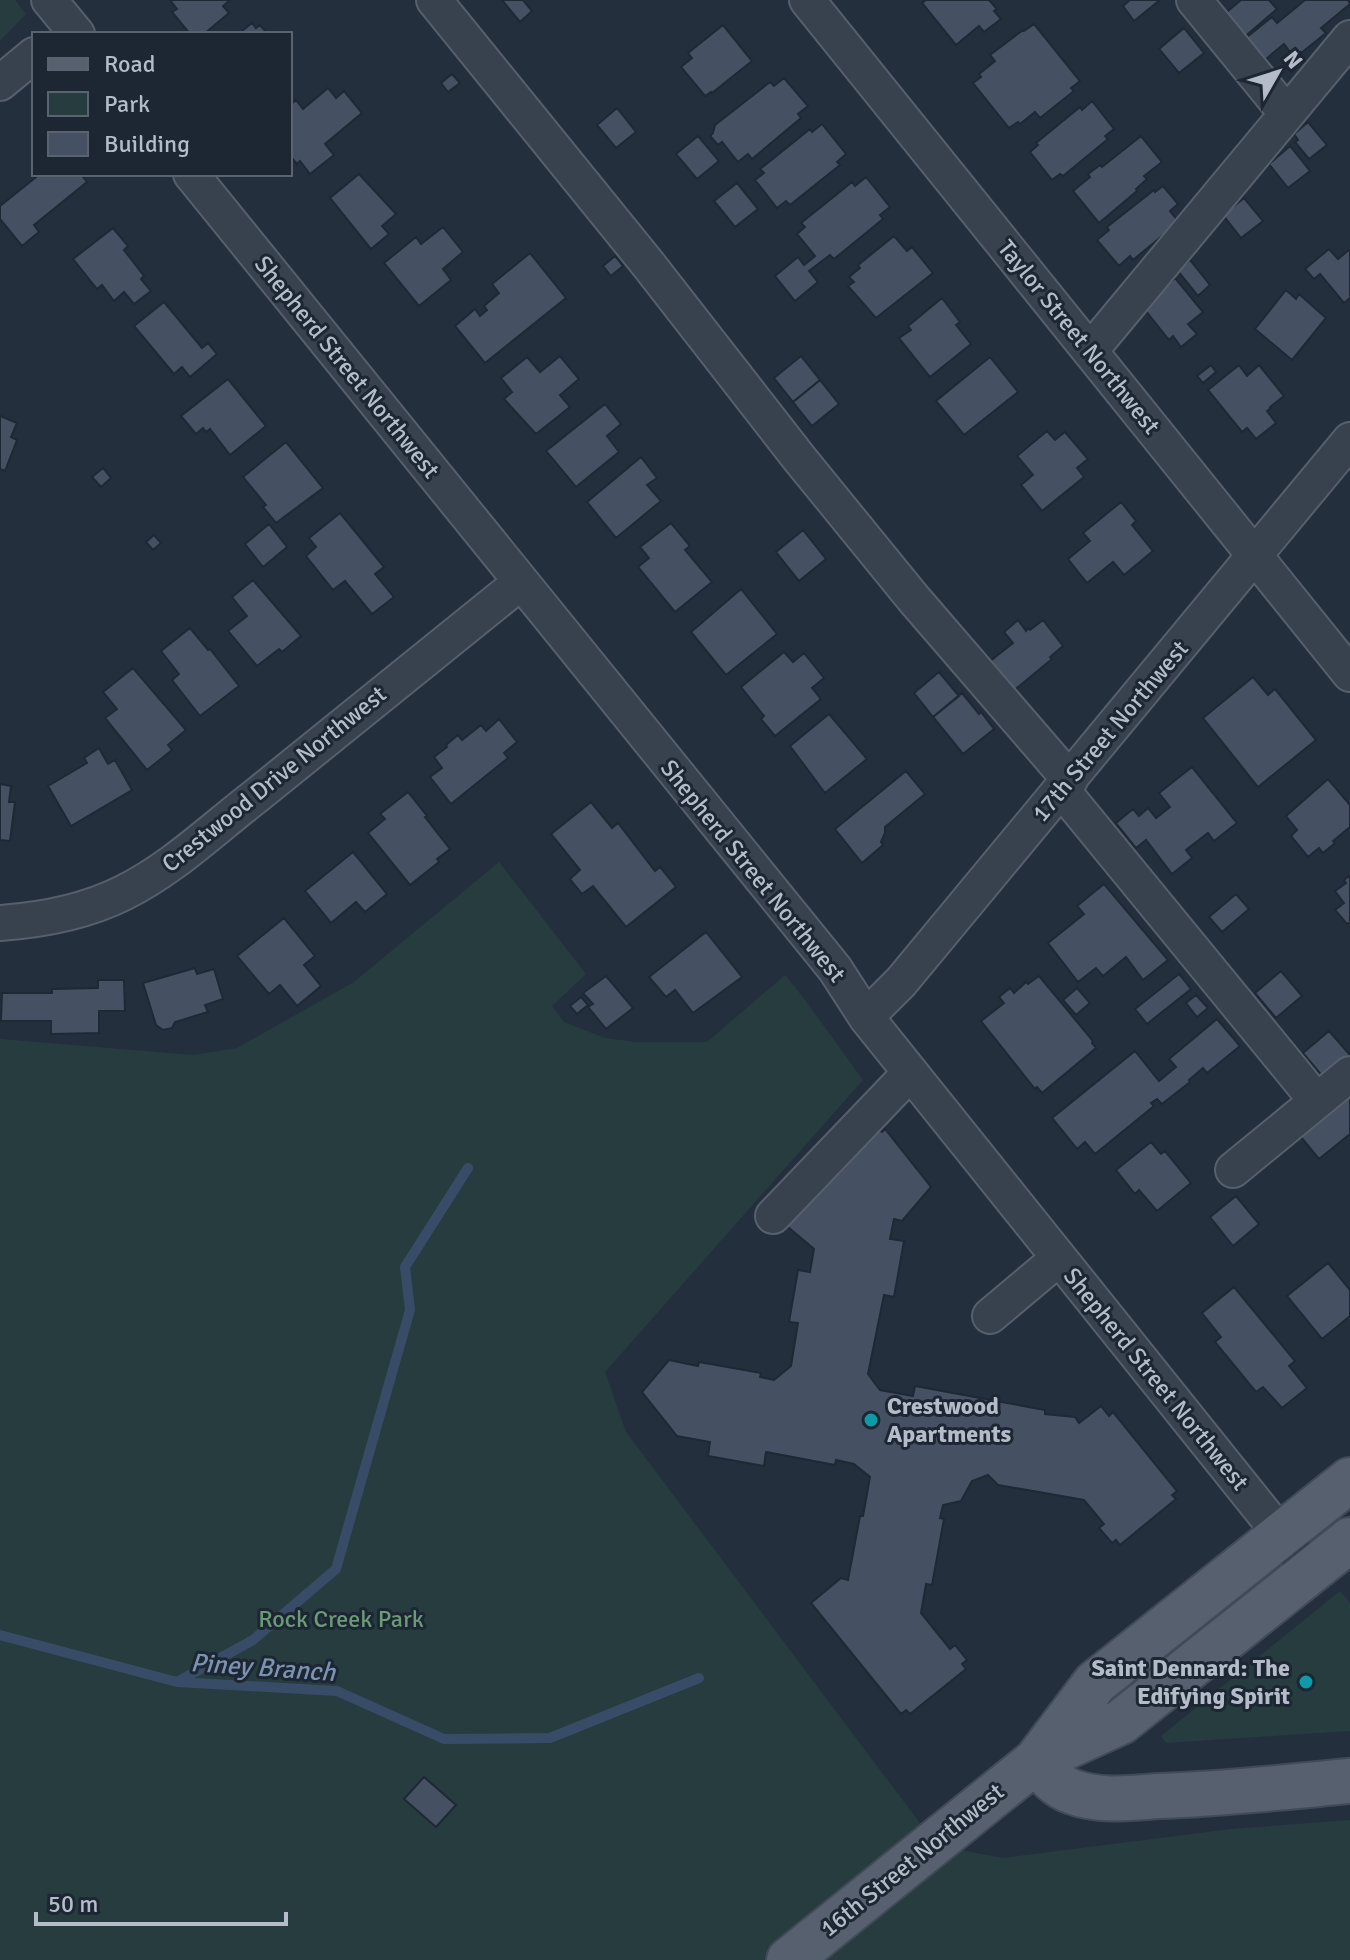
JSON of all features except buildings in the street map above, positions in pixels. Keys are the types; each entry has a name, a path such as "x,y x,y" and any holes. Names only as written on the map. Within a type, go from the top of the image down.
{"main road":[{"name":"16th Street Northwest","path":"797,1954 1036,1761 1095,1683 1350,1480"},
{"name":"16th Street Northwest","path":"1036,1761 1121,1722 1350,1540"},
{"path":"1036,1761 1065,1789 1097,1797 1207,1794 1350,1781"}],"street":[{"path":"434,0 1316,1100"},
{"name":"Taylor Street Northwest","path":"807,0 1350,674"},
{"path":"1194,0 1287,114"},
{"path":"1090,351 1350,38"},
{"path":"0,83 32,57"},
{"name":"Shepherd Street Northwest","path":"193,176 835,969 866,1017 910,1073 1311,1572"},
{"name":"17th Street Northwest","path":"866,1017 901,982 1350,440"},
{"name":"Crestwood Drive Northwest","path":"0,923 74,912 123,893 146,880 521,582"},
{"path":"773,1216 910,1073"},
{"path":"1233,1170 1350,1074"},
{"path":"990,1316 1059,1258"}],"green space":[{"path":"0,0 15,0 26,14 0,41"},
{"name":"Rock Creek Park","path":"499,862 586,974 552,1006 564,1022 605,1038 636,1042 707,1042 785,975 863,1080 605,1372 626,1432 935,1843 1003,1858 1231,1829 1350,1820 1350,1960 0,1960 0,1039 193,1055 237,1048 354,982"},
{"path":"1340,1591 1350,1603 1350,1731 1166,1743 1161,1736"}],"waterway":[{"path":"177,1682 253,1640 336,1569 410,1310 405,1267 468,1168"},
{"name":"Piney Branch","path":"0,1635 177,1682 337,1691 444,1739 550,1738 699,1678"}],"place":[{"name":"Crestwood Apartments","path":"871,1420"},
{"name":"Saint Dennard: The Edifying Spirit","path":"1306,1682"}]}
